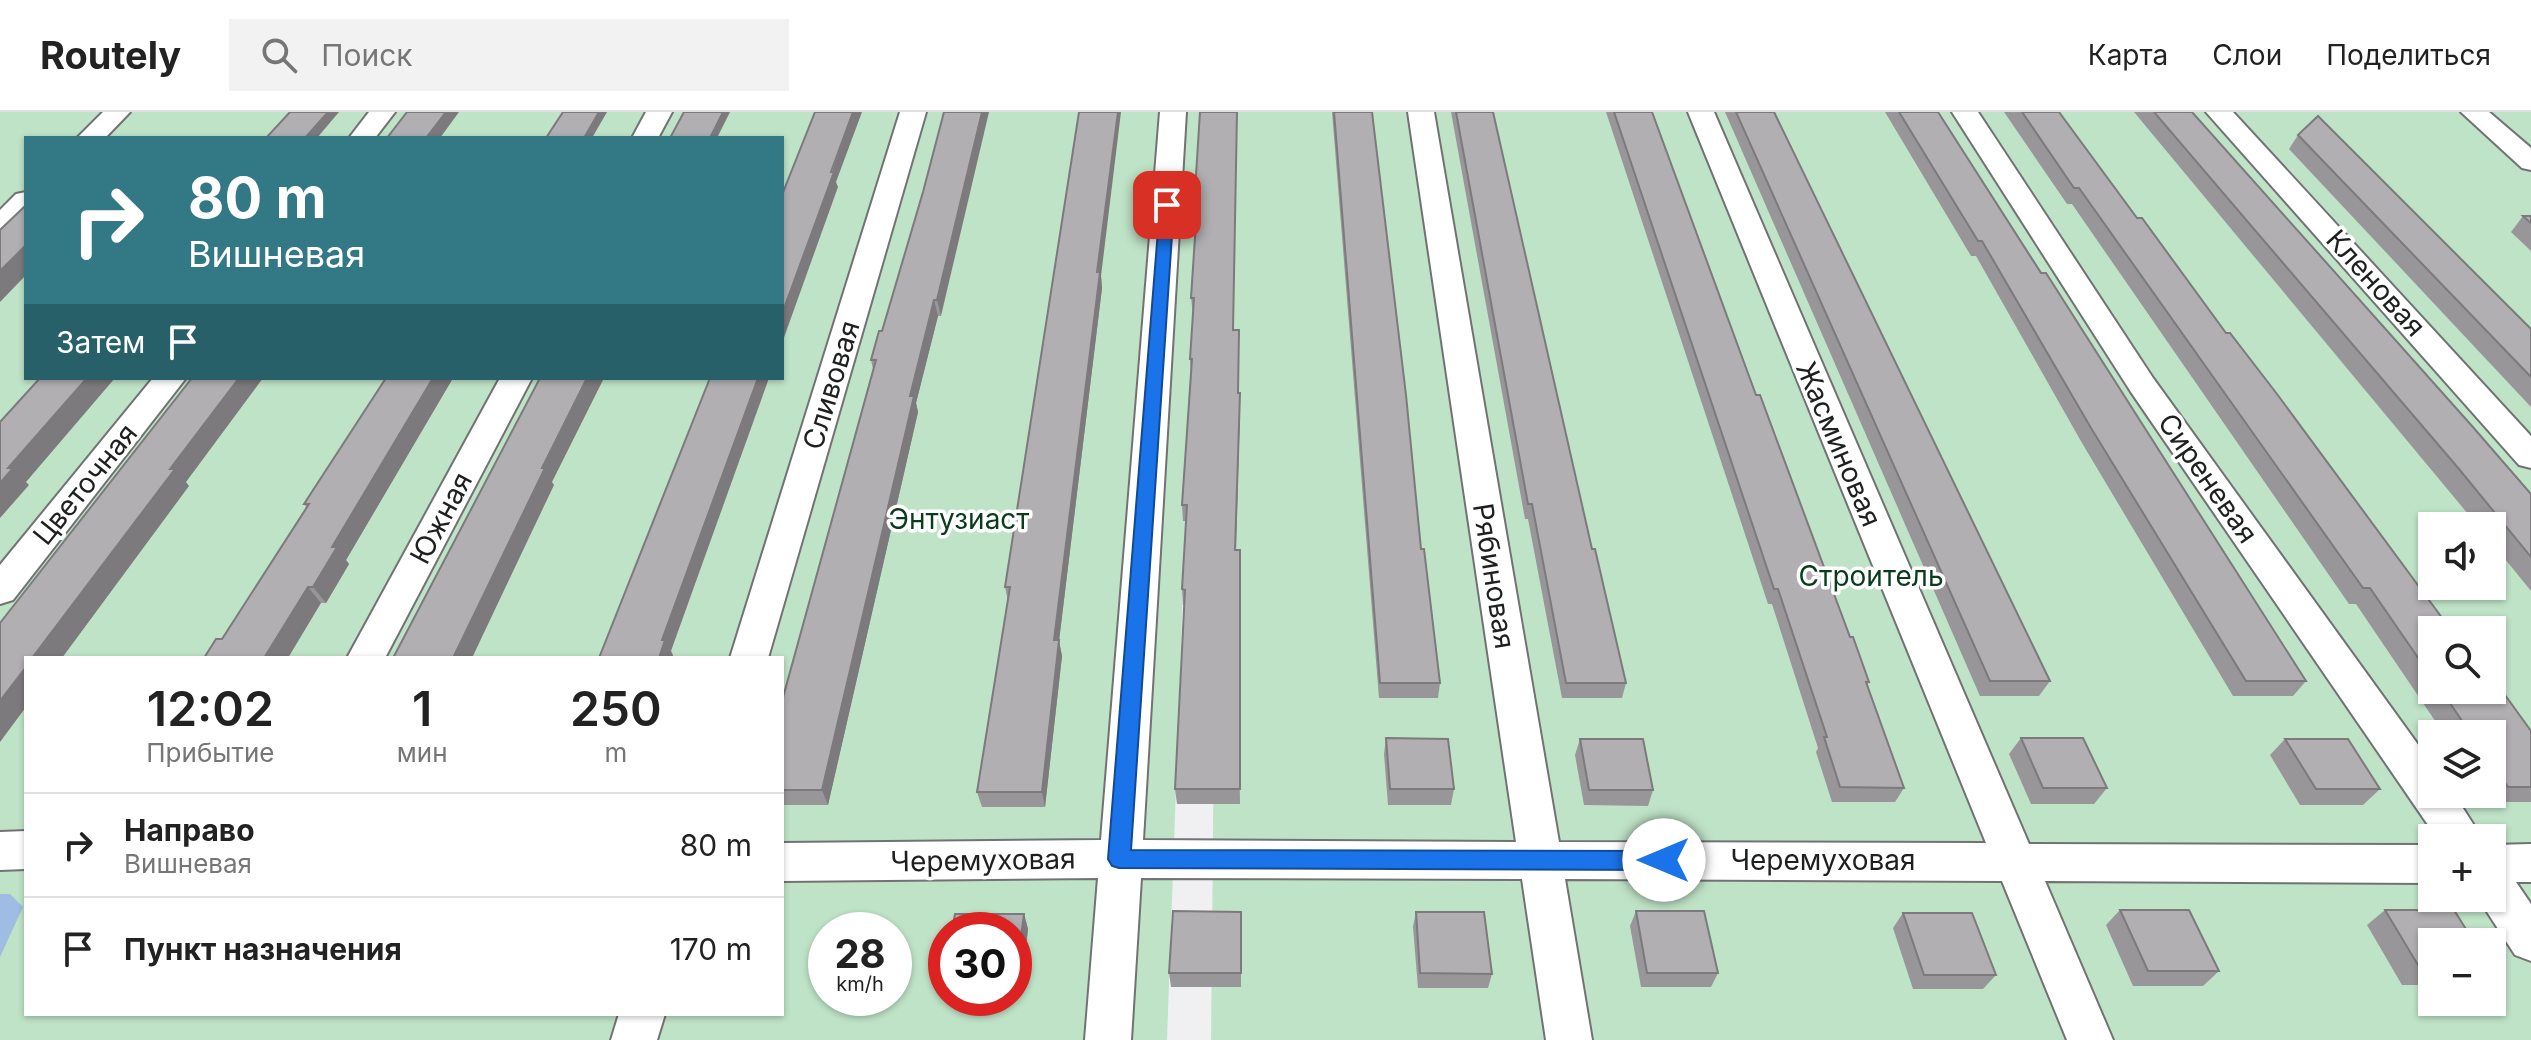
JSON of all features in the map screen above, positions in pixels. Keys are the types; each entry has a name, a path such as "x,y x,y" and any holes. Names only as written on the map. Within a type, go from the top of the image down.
{"street":[{"path":"92,136 117,112"},
{"path":"364,136 382,112"},
{"path":"646,136 659,112"},
{"name":"Сливовая","path":"750,656 913,112"},
{"path":"1108,1040 1173,112"},
{"name":"Рябиновая","path":"1421,112 1569,1040"},
{"name":"Жасминовая","path":"1701,112 2012,861 2090,1040"},
{"name":"Сиреневая","path":"1965,112 2142,385 2451,824"},
{"name":"Кленовая","path":"2219,112 2531,457"},
{"path":"2474,112 2531,162"},
{"path":"0,226 24,202"},
{"name":"Цветочная","path":"0,590 168,380"},
{"name":"Южная","path":"367,656 515,380"},
{"path":"0,851 24,850"},
{"name":"Черемуховая","path":"784,862 1119,859 2418,864"},
{"path":"2506,864 2531,863"},
{"path":"2506,904 2531,941"},
{"path":"634,1040 641,1016"}],"green space":[{"name":"Энтузиаст","path":"0,112 1200,112 1167,1040 0,1040"},
{"name":"Строитель","path":"1220,112 2531,112 2531,1040 1211,1040"}],"water":[{"path":"0,894 10,894 23,907 0,957"}],"building":[{"path":"290,112 328,112 307,136 268,136"},
{"path":"407,112 446,112 428,136 389,136"},
{"path":"563,112 599,112 585,136 547,136"},
{"path":"684,112 723,112 711,136 671,136"},
{"path":"815,112 853,112 784,309 784,190"},
{"path":"944,112 982,112 937,300 934,300 910,396 914,396 822,790 784,790 784,694 876,360 871,360 879,331 882,331"},
{"path":"1079,112 1118,112 1054,640 1059,640 1042,792 977,792 1010,587 1005,587"},
{"path":"1200,112 1237,112 1233,330 1239,330 1240,393 1235,550 1240,550 1240,789 1175,789 1185,590 1182,589 1187,505 1182,505 1192,359 1194,298 1191,298"},
{"path":"1334,112 1372,112 1421,549 1424,549 1440,683 1380,683"},
{"path":"1456,112 1493,112 1592,549 1595,549 1626,683 1566,683 1532,504 1528,504"},
{"path":"1614,112 1652,112 1756,395 1760,395 1850,637 1853,637 1904,788 1840,787 1824,737 1827,737 1778,589 1774,589"},
{"path":"1736,112 1774,112 2050,681 1990,681"},
{"path":"1899,112 1938,112 2041,273 2046,273 2306,681 2246,681 2091,428 1982,241 1978,241"},
{"path":"2022,112 2059,112 2137,218 2142,218 2226,333 2230,333 2277,394 2418,585 2418,600 2429,600 2441,616 2418,616 2418,658 2370,588 2363,588 2079,188 2074,188"},
{"path":"2154,112 2192,112 2531,494 2531,557 2506,526 2506,512 2494,512"},
{"path":"2318,116 2531,329 2531,377 2298,135"},
{"path":"24,207 24,247 0,271 0,230"},
{"path":"38,380 85,380 8,468 13,468 0,483 0,422"},
{"path":"190,380 237,380 170,469 175,469 34,656 24,656 24,670 0,701 0,623"},
{"path":"385,380 432,380 332,547 337,547 313,587 308,587 265,656 205,656 216,639 222,639 309,504 304,504"},
{"path":"539,380 586,380 454,656 394,656"},
{"path":"709,380 757,380 662,640 665,640 660,656 600,656"},
{"path":"2506,696 2531,731 2531,787 2508,787 2506,784 2506,720 2461,720 2451,704 2506,704"},
{"path":"1386,738 1448,739 1454,789 1390,789"},
{"path":"2021,738 2083,738 2107,788 2043,788"},
{"path":"1580,739 1643,739 1653,790 1589,790"},
{"path":"2285,739 2348,739 2380,789 2316,789"},
{"path":"2120,910 2189,910 2219,971 2148,971"},
{"path":"2385,910 2455,912 2465,928 2418,928 2418,965"},
{"path":"1173,911 1241,912 1241,973 1169,973"},
{"path":"1636,911 1704,911 1718,973 1647,973"},
{"path":"1416,912 1484,912 1492,974 1420,973"},
{"path":"1903,913 1972,913 1996,975 1924,975"}],"route":[{"path":"1167,205 1119,859 1664,860"}]}
